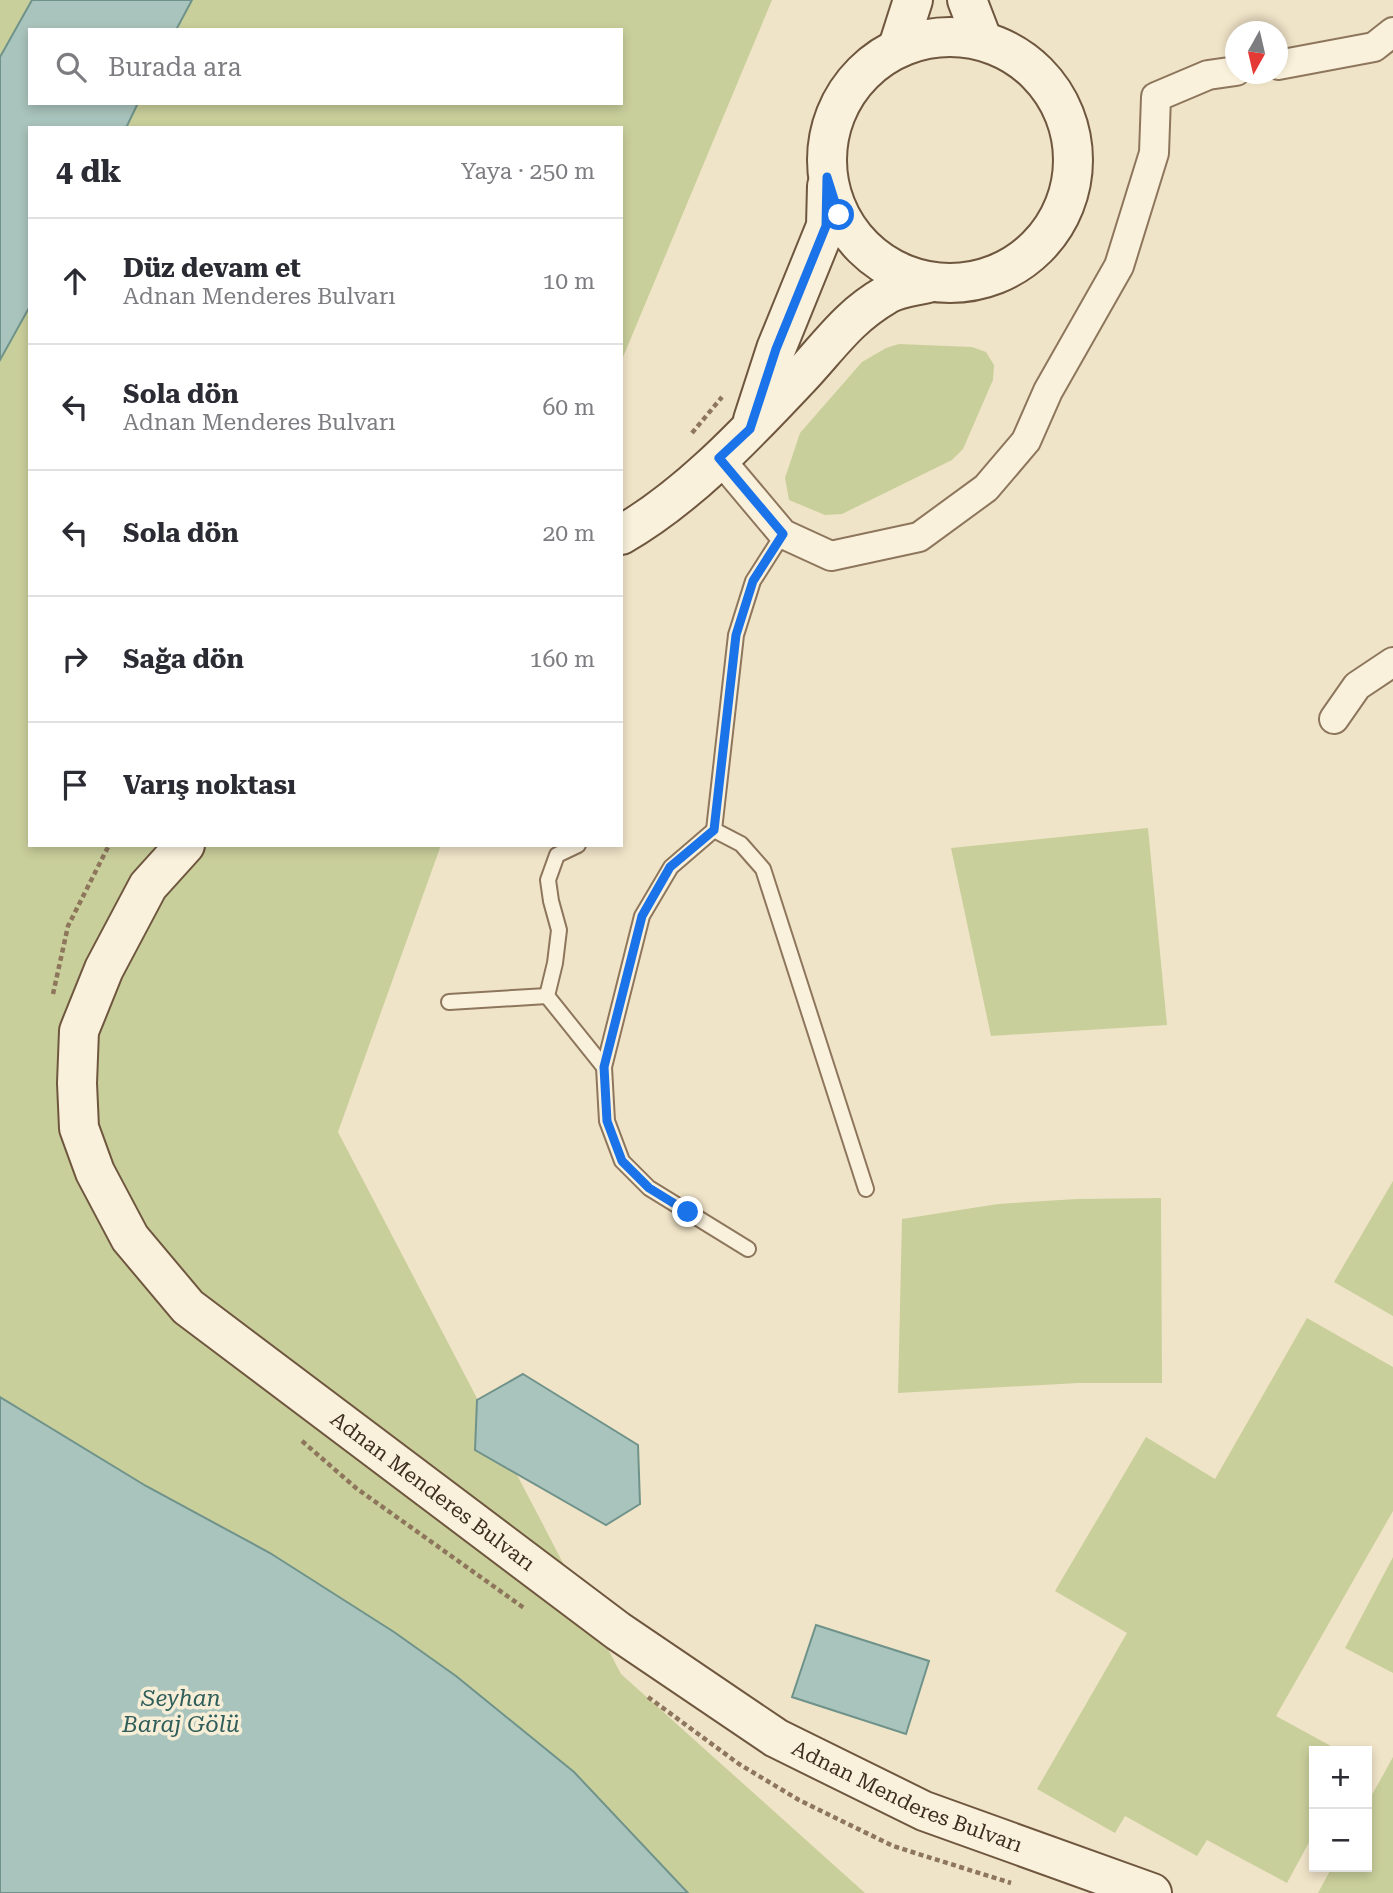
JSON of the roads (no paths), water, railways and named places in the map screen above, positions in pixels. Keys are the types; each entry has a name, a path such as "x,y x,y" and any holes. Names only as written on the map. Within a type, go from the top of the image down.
{"street":[{"path":"898,47 913,0"},
{"path":"967,0 982,39"},
{"path":"1288,63 1374,47 1393,32"},
{"path":"623,534 652,517 719,458 750,429 804,373 844,325 888,293 932,282 972,282 1009,269 1040,245 1063,210 1074,169 1070,127 1051,89 1022,59 982,39 941,36 898,47 865,70 841,101 828,139 826,226 776,349 750,429"},
{"path":"719,458 783,534 831,556 919,537 986,488 1026,441 1048,391 1119,266 1154,153 1156,97 1208,75 1225,73"},
{"path":"827,177 839,215 862,247 894,270 932,282"},
{"path":"1334,719 1357,686 1393,662"},
{"name":"Adnan Menderes Bulvarı","path":"183,847 148,886 104,969 79,1031 77,1083 79,1128 96,1172 131,1238 188,1307 618,1631 776,1738 925,1811 1152,1893"}],"lane":[{"path":"748,1249 649,1188 622,1161 607,1121 604,1067 642,916 670,867 714,830 736,635 753,581 783,534"},
{"path":"714,830 741,844 763,869 866,1189"},
{"path":"547,996 559,930 548,880 557,855 574,847"},
{"path":"547,996 604,1067"},
{"path":"449,1002 547,996"}],"water":[{"path":"32,0 192,0 177,28 28,28 28,105 137,105 127,126 28,126 28,310 0,360 0,57"},
{"path":"523,1374 638,1445 640,1504 606,1525 475,1450 477,1400"},
{"name":"Seyhan Baraj Gölü","path":"0,1397 146,1486 270,1553 394,1632 456,1676 574,1772 688,1893 0,1893"},
{"path":"816,1625 929,1661 906,1734 792,1697"}]}
